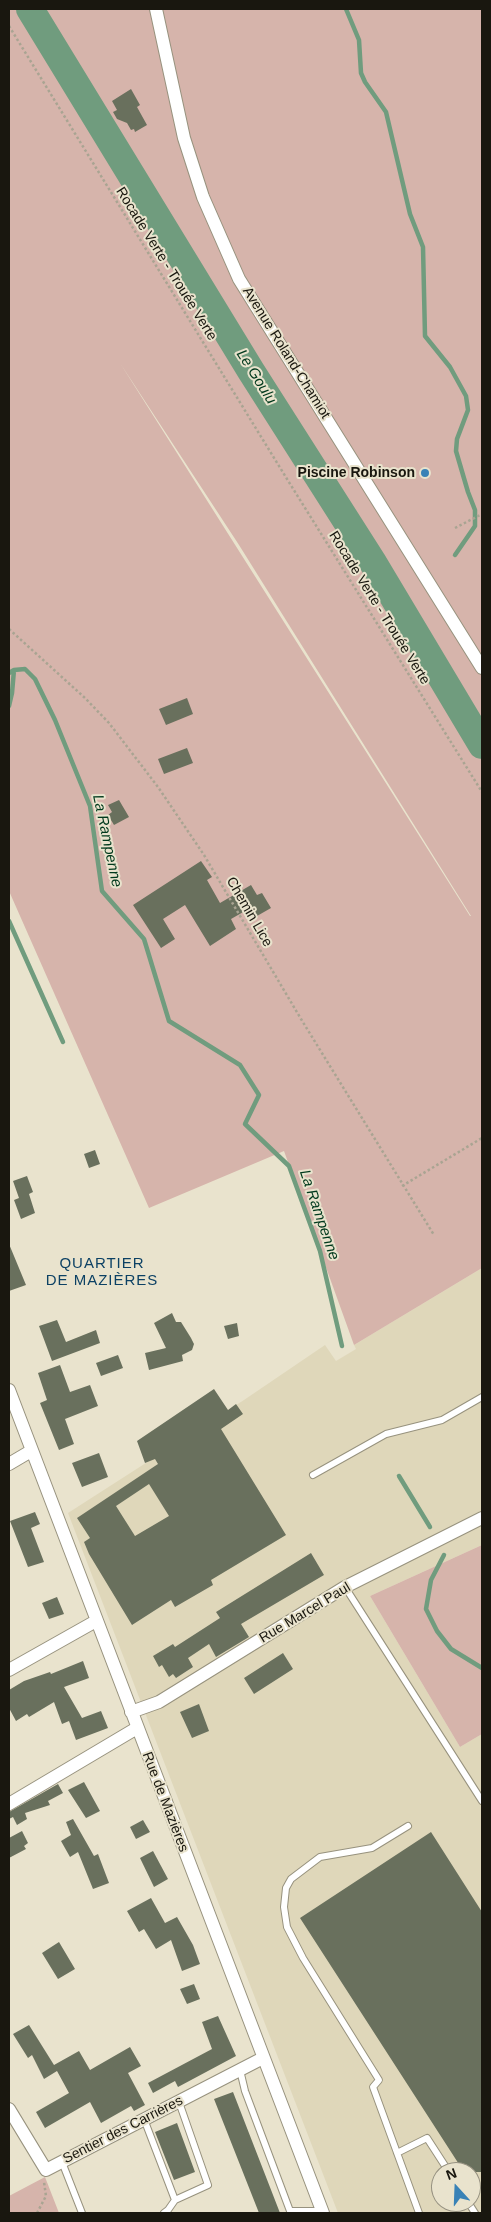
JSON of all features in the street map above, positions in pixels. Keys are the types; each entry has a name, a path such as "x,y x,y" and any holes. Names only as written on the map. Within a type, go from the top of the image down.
{"street":[{"name":"Avenue Roland-Chamiot","path":"156,9 184,138 203,197 239,279 482,668"},
{"name":"Rue de Mazières","path":"9,1390 322,2212"},
{"path":"9,1464 31,1451"},
{"name":"Rue Marcel Paul","path":"131,1712 159,1702 345,1587 482,1518"},
{"path":"9,1670 96,1621"},
{"path":"9,1804 137,1728"},
{"name":"Sentier des Carrières","path":"42,2163 46,2170 263,2058"},
{"path":"9,2109 42,2163"}],"lane":[{"path":"313,1475 386,1434 442,1420 482,1396"},
{"path":"345,1587 482,1802"},
{"path":"408,1826 372,1848 320,1857 291,1879 286,1888 284,1907 287,1927 303,1958 379,2080 373,2087 419,2213"},
{"path":"240,2070 245,2091 290,2211 322,2212"},
{"path":"164,2213 175,2200 208,2185 179,2102"},
{"path":"144,2119 175,2200"},
{"path":"397,2153 427,2138 443,2162"},
{"path":"62,2162 82,2213"}],"path":[{"name":"Rocade Verte - Trouée Verte","path":"9,26 482,792"},
{"path":"455,528 482,514"},
{"name":"Chemin Lice","path":"9,629 109,722 158,787 204,855 402,1186 434,1235"},
{"path":"402,1186 482,1138"},
{"path":"37,2213 46,2196 42,2163"}],"shaded area":[{"path":"9,9 482,9 482,1268 354,1345 284,1151 149,1208 9,891","holes":["120,363 239,545 471,916"]},
{"path":"482,1268 482,1545 370,1596 460,1747 482,1734 482,2213 338,2213 68,1513 244,1400 325,1345 336,1361 356,1349 354,1345"},
{"path":"482,1545 482,1734 460,1747 370,1596"},
{"path":"45,2177 59,2213 9,2213 9,2196"}],"building":[{"path":"131,89 140,105 137,107 147,125 135,132 134,129 131,130 127,123 117,119 113,112 117,110 112,101"},
{"path":"187,698 193,714 166,725 159,709"},
{"path":"187,748 193,763 164,774 158,759"},
{"path":"119,800 129,817 114,825 108,815 112,812 108,805"},
{"path":"201,861 212,877 207,880 220,903 251,885 257,895 262,893 271,908 257,916 252,907 231,919 236,929 210,946 185,905 163,919 175,939 161,948 133,905"},
{"path":"95,1150 100,1164 89,1168 84,1154"},
{"path":"27,1176 33,1192 29,1194 35,1213 21,1219 14,1200 19,1198 13,1181"},
{"path":"9,1244 26,1285 9,1291"},
{"path":"172,1313 176,1322 181,1322 191,1338 194,1344 192,1350 182,1355 183,1361 149,1370 145,1353 166,1348 154,1323"},
{"path":"57,1320 66,1342 96,1330 100,1343 52,1361 39,1326"},
{"path":"237,1323 239,1336 228,1339 224,1326"},
{"path":"118,1355 123,1368 101,1376 96,1363"},
{"path":"60,1365 70,1392 90,1385 98,1406 65,1419 74,1444 59,1450 40,1403 47,1400 38,1373"},
{"path":"214,1389 228,1410 236,1404 243,1414 221,1429 286,1535 211,1580 213,1585 175,1607 171,1600 132,1625 89,1554 84,1542 90,1538 77,1518 158,1464 155,1459 145,1463 137,1441","holes":["149,1484 169,1516 135,1536 116,1506"]},
{"path":"99,1453 108,1477 82,1487 72,1463"},
{"path":"35,1512 40,1524 31,1528 44,1562 28,1567 10,1521"},
{"path":"311,1553 324,1575 241,1624 249,1637 216,1657 209,1644 188,1658 193,1667 176,1678 173,1674 169,1677 162,1665 159,1667 153,1656 173,1644 175,1647 220,1618 216,1612"},
{"path":"57,1597 64,1614 49,1619 42,1603"},
{"path":"283,1653 293,1669 254,1694 244,1678"},
{"path":"83,1661 89,1678 64,1687 82,1718 101,1711 108,1728 76,1740 69,1721 62,1724 54,1702 29,1717 27,1714 16,1721 9,1708 9,1690 24,1681 50,1672 51,1674"},
{"path":"199,1704 209,1731 192,1738 180,1712"},
{"path":"84,1782 100,1811 86,1818 68,1790"},
{"path":"58,1784 63,1793 48,1801 50,1805 25,1813 27,1819 17,1825 13,1817 9,1819 9,1812"},
{"path":"73,1819 94,1856 98,1854 109,1883 93,1889 78,1852 70,1857 61,1841 71,1835 66,1822"},
{"path":"143,1820 150,1832 136,1839 130,1827"},
{"path":"22,1831 28,1843 24,1846 26,1849 9,1858 9,1838"},
{"path":"431,1832 482,1912 482,2172 481,2162 458,2162 300,1918"},
{"path":"153,1851 168,1879 154,1887 140,1858"},
{"path":"151,1898 165,1923 177,1917 193,1945 200,1964 182,1971 171,1940 156,1949 144,1929 139,1932 127,1911"},
{"path":"59,1942 75,1969 58,1979 42,1953"},
{"path":"194,1984 200,1999 187,2004 180,1989"},
{"path":"218,2016 236,2056 178,2087 175,2081 153,2093 148,2083 212,2049 202,2022"},
{"path":"29,2025 54,2065 79,2051 90,2070 130,2047 141,2066 128,2073 145,2105 134,2111 131,2106 101,2123 90,2102 45,2128 36,2112 69,2093 57,2071 44,2079 32,2055 28,2058 13,2034"},
{"path":"233,2092 280,2213 259,2213 214,2099"},
{"path":"177,2123 195,2172 174,2180 155,2132"}],"waterway":[{"name":"Le Goulu","path":"30,9 251,371 372,561 482,745"},
{"path":"346,9 359,40 361,73 386,112 410,214 423,247 425,336 450,367 466,396 468,410 457,439 456,451 475,510 475,526 455,555"},
{"name":"La Rampenne","path":"9,673 14,670 25,669 35,679 55,720 90,806 102,891 144,939 169,1021 240,1065 259,1095 245,1124 289,1166 320,1251 342,1346"},
{"path":"9,706 14,670"},
{"path":"9,921 63,1042"},
{"name":"La Rampenne","path":"399,1476 430,1527"},
{"name":"La Rampenne","path":"444,1555 431,1580 426,1609 437,1631 451,1649 482,1668"}],"place":[{"name":"Piscine Robinson","path":"425,473"}],"district":[{"name":"QUARTIER DE MAZIÈRES","path":"102,1272"}]}
